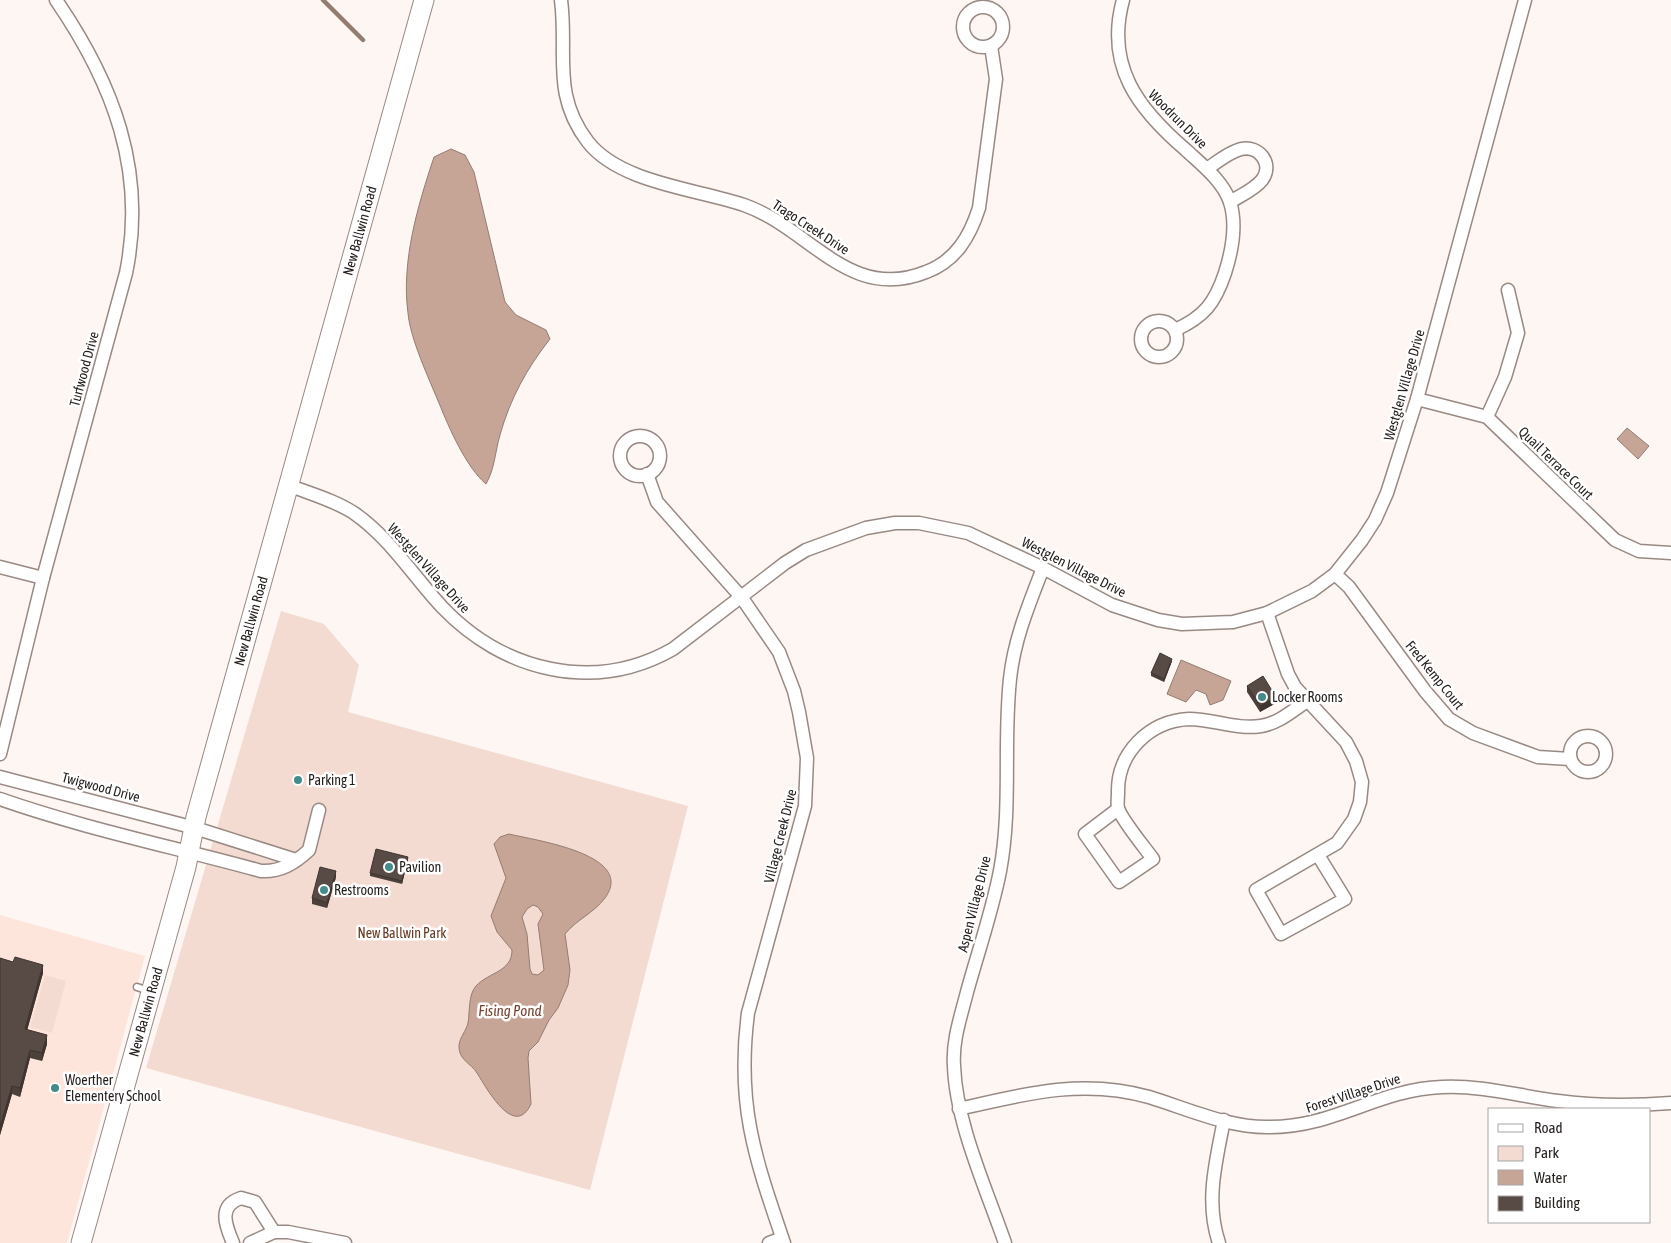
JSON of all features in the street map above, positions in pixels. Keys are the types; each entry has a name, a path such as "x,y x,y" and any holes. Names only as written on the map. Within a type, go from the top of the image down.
{"main road":[{"name":"New Ballwin Road","path":"80,1243 91,1192 145,990 186,867 196,817 424,0"}],"street":[{"name":"Turfwood Drive","path":"0,754 43,578 126,273 132,222 132,191 119,124 87,47 56,0"},
{"name":"Trago Creek Drive","path":"561,0 564,25 563,86 578,128 601,154 634,173 760,212 841,265 877,280 902,280 932,270 948,260 964,244 973,227 980,208 996,79 991,46"},
{"name":"Woodrun Drive","path":"1123,0 1118,17 1117,42 1129,87 1142,108 1173,140 1207,169 1230,202 1260,182 1267,168 1266,160 1261,153 1243,148 1235,150 1207,169"},
{"name":"Westglen Village Drive","path":"288,485 333,501 354,513 392,547 433,597 465,629 491,646 535,666 585,673 607,673 638,666 654,660 673,650 785,563 806,550 858,530 895,523 920,523 968,533 1043,568 1112,605 1158,620 1182,624 1233,622 1267,613 1312,591 1336,574 1349,559 1375,520 1387,493 1417,399 1525,0"},
{"path":"1175,330 1197,320 1210,306 1220,289 1233,245 1230,202"},
{"path":"1487,418 1506,377 1518,333 1508,290"},
{"name":"Quail Terrace Court","path":"1417,399 1487,418 1615,540 1639,551 1671,554"},
{"name":"Village Creek Drive","path":"647,474 657,502 742,598 780,652 794,690 807,758 805,806 748,1013 744,1044 744,1097 752,1142 783,1240"},
{"path":"0,567 43,578"},
{"name":"Aspen Village Drive","path":"1005,1243 959,1110 954,1071 954,1048 959,1022 1000,872 1008,812 1010,681 1013,655 1020,627 1043,568"},
{"name":"Fred Kemp Court","path":"1336,574 1349,587 1425,691 1449,719 1473,733 1538,757 1570,759"},
{"path":"1267,613 1288,674 1307,701 1346,742 1356,761 1362,782 1360,802 1354,819 1337,843 1256,890 1281,934 1345,899 1318,855"},
{"path":"1118,809 1085,834 1119,882 1153,858 1118,809 1118,784 1124,761 1134,746 1153,728 1189,720 1248,727 1263,726 1277,722 1307,701"},
{"name":"Twigwood Drive","path":"0,777 195,828"},
{"path":"0,799 82,826 261,871 283,868 309,850 320,810"},
{"path":"195,828 296,860"},
{"name":"Forest Village Drive","path":"959,1110 1037,1091 1095,1088 1149,1097 1224,1120 1248,1126 1270,1128 1316,1123 1393,1094 1440,1087 1470,1087 1560,1101 1608,1105 1671,1103"},
{"path":"1219,1243 1215,1231 1212,1182 1224,1120"},
{"path":"233,1243 224,1220 224,1215 230,1204 241,1198 255,1202 274,1232"},
{"path":"250,1243 274,1232 303,1233 345,1243"},
{"path":"769,1243 783,1240"}],"shaded area":[{"name":"Woerther Elementery School","path":"0,915 145,956 67,1243 0,1243"}],"green space":[{"name":"New Ballwin Park","path":"281,611 324,624 359,665 348,712 688,806 590,1190 146,1068"},
{"path":"45,975 66,981 52,1033 30,1027"}],"water":[{"path":"451,149 465,155 474,172 505,302 516,315 546,330 550,339 534,361 514,396 504,422 493,466 486,484 465,457 448,424 425,371 409,323 406,293 412,234 434,157"},
{"path":"1627,428 1649,446 1638,459 1617,439"},
{"path":"1181,660 1231,681 1223,700 1210,705 1206,694 1196,690 1186,702 1167,694"},
{"name":"Fising Pond","path":"509,834 539,840 578,852 595,860 607,870 611,883 601,903 565,934 570,970 568,985 558,1008 549,1020 538,1042 529,1051 531,1104 524,1114 517,1116 509,1114 501,1107 463,1058 459,1050 460,1042 468,1023 470,999 473,990 481,981 504,967 511,957 512,950 497,932 491,916 506,878 494,844 500,837","holes":["533,905 538,907 543,914 538,924 544,970 538,975 532,974 530,969 527,934 522,917 527,909"]}],"building":[{"path":"1160,653 1172,659 1164,679 1151,673"},
{"name":"Locker Rooms","path":"1263,676 1276,697 1260,706 1247,686"},
{"name":"Pavilion","path":"376,849 408,857 402,881 370,873"},
{"name":"Restrooms","path":"320,867 336,871 327,903 312,898"},
{"path":"15,957 43,965 25,1029 47,1035 42,1053 30,1050 20,1088 12,1086 0,1127 0,958 13,962"}],"waterway":[{"path":"323,0 363,40"}],"place":[{"name":"Locker Rooms","path":"1262,697"},
{"name":"Parking 1","path":"298,780"},
{"name":"Pavilion","path":"389,867"},
{"name":"Restrooms","path":"324,890"},
{"name":"Woerther Elementery School","path":"55,1088"}]}
